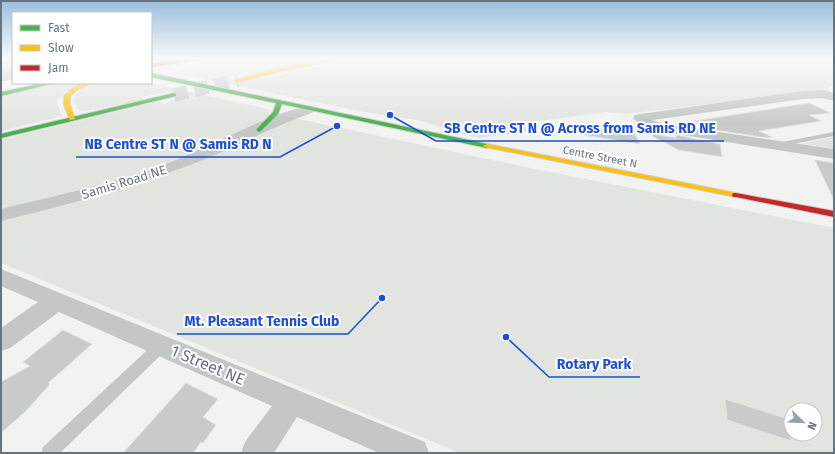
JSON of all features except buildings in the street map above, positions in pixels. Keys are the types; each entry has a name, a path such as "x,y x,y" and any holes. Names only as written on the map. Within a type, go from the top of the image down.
{"main road":[{"name":"Centre Street N","path":"175,80 533,156 834,214"},
{"path":"1,94 47,84"},
{"path":"72,119 65,103 66,99 70,94 87,84"},
{"path":"1,136 174,95"},
{"path":"259,130 276,113 279,103"}],"street":[{"path":"834,97 822,94 803,95 640,118 649,124 660,127 834,154"},
{"name":"Samis Road NE","path":"1,215 108,188 207,153 288,116 309,109"},
{"name":"1 Street NE","path":"1,277 414,453"},
{"path":"1,341 57,301"},
{"path":"256,453 292,401"}],"lane":[{"path":"774,145 834,134"},
{"path":"49,453 162,345"}],"shaded area":[{"path":"211,80 834,80 834,85 828,88 831,93 815,91 626,114 606,112 531,122 538,130 480,138 457,133 422,121 359,111"},
{"path":"152,83 267,109 269,111 267,114 270,116 222,142 155,168 104,184 1,211 1,140 160,101 163,104 184,97 169,92 141,97 143,100 84,111 77,109 73,99 77,93 94,84"},
{"path":"56,84 80,84 65,92 57,101 62,116 1,131 1,96"},
{"path":"294,118 535,169 834,228 834,453 460,453 1,263 1,220 144,181 240,144 288,119"},
{"path":"834,137 834,149 801,143"}],"tunnel":[{"path":"174,95 237,80"}],"traffic: fast":[{"path":"176,80 487,146"},
{"path":"1,94 47,84"},
{"path":"1,136 174,95"},
{"path":"259,130 276,113 279,103"}],"traffic: slow":[{"path":"72,119 67,105 67,96 75,89 87,84"},
{"path":"487,146 736,195"}],"traffic: jam":[{"path":"736,195 834,214"}],"place":[{"name":"SB Centre ST N @ Across from Samis RD NE","path":"390,115"},
{"name":"NB Centre ST N @ Samis RD N","path":"337,126"},
{"name":"Mt. Pleasant Tennis Club","path":"382,298"},
{"name":"Rotary Park","path":"506,337"}]}
